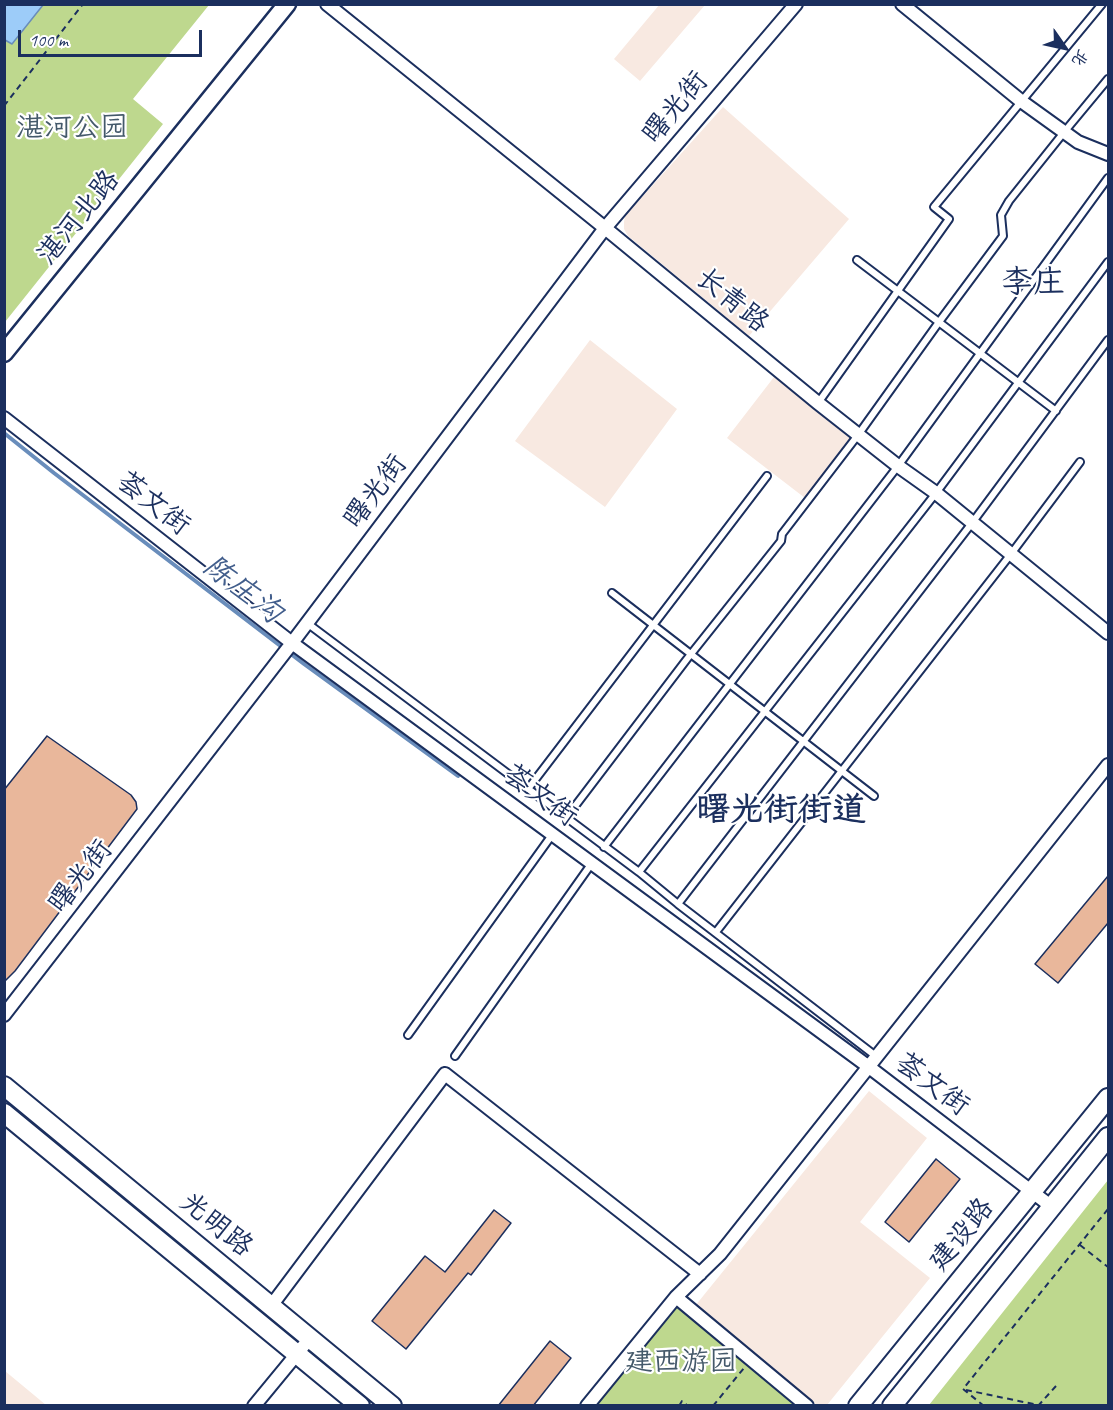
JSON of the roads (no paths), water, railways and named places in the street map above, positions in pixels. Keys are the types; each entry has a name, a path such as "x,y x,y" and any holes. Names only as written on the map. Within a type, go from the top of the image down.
{"main road":[{"name":"光明路","path":"4,1086 392,1406"},
{"name":"建设路","path":"858,1406 1108,1098"},
{"name":"光明路","path":"4,1113 360,1406"},
{"name":"建设路","path":"892,1406 1108,1137"}],"street":[{"name":"湛河北路","path":"4,353 287,4"},
{"name":"长青路","path":"327,4 818,403 936,493 1108,633"},
{"name":"曙光街","path":"4,1016 307,623 605,228 796,4"},
{"path":"902,4 1021,101 1078,142 1108,154"},
{"name":"荟文街","path":"4,418 287,649 873,1062 1052,1207"},
{"path":"587,1406 676,1297 720,1254 1108,765"},
{"path":"272,1306 445,1074 700,1274"},
{"path":"676,1297 807,1406"},
{"path":"254,1406 310,1338"}],"lane":[{"path":"818,403 949,219 934,207 1102,4"},
{"path":"566,818 691,654 781,541 782,534 858,435 1003,236 1001,215 1009,201 1108,80"},
{"path":"604,847 898,466 1108,178"},
{"path":"856,260 1056,411"},
{"path":"639,872 936,493 1108,262"},
{"path":"678,904 972,523 1108,340"},
{"path":"716,932 1080,462"},
{"path":"528,789 767,476"},
{"path":"612,593 874,796"},
{"path":"307,623 639,872 716,932 873,1062"},
{"path":"408,1035 553,835"},
{"path":"455,1056 592,863"}],"water":[{"path":"4,5 43,5 12,44 5,40"}],"waterway":[{"name":"陈庄沟","path":"4,433 304,664 458,776"}],"district":[{"name":"李庄","path":"1033,284"},
{"name":"曙光街街道","path":"781,811"}],"park label":[{"name":"湛河公园","path":"72,129"},
{"name":"建西游园","path":"681,1363"}]}
